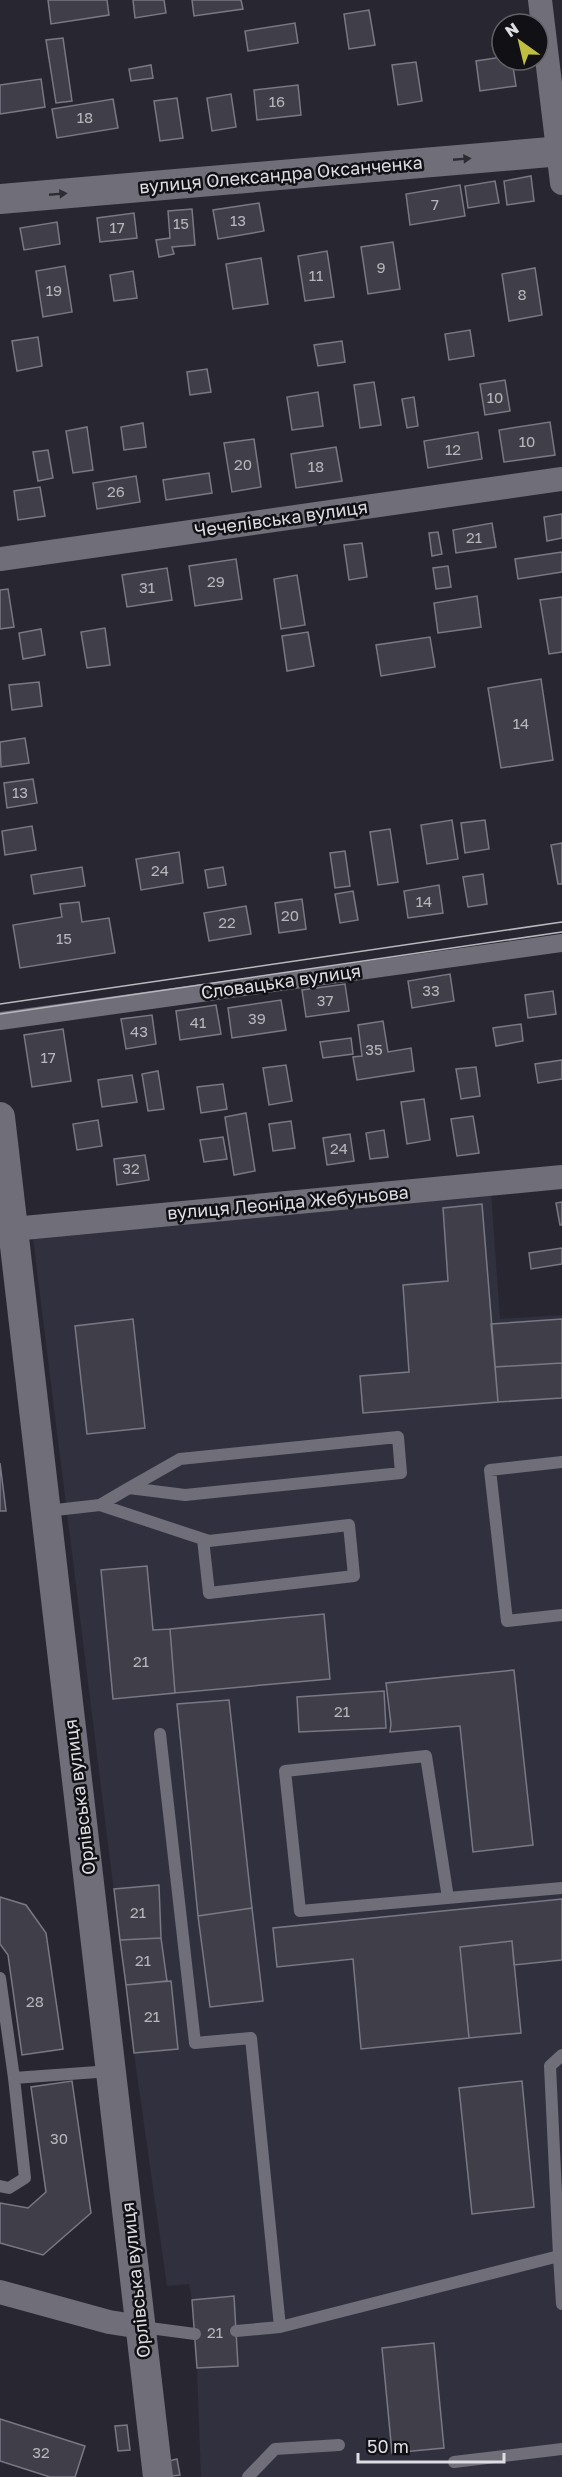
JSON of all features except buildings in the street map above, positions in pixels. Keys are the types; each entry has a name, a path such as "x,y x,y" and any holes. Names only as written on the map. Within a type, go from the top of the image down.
{"street":[{"path":"540,0 560,151 562,183"},
{"name":"вулиця Олександра Оксанченка","path":"0,199 560,151"},
{"name":"Чечелівська вулиця","path":"0,559 562,479"},
{"name":"Словацька вулиця","path":"0,1021 562,943"},
{"name":"Орлівська вулиця","path":"0,1117 8,1222 47,1511 159,2477"},
{"name":"вулиця Леоніда Жебуньова","path":"8,1222 562,1177"},
{"path":"0,2292 109,2322 141,2327"}],"lane":[{"path":"47,1511 100,1505 129,1488 180,1460 398,1437 402,1473 184,1495 129,1488"},
{"path":"562,1462 490,1470 507,1622 562,1615"},
{"path":"100,1505 203,1539 209,1541 349,1525 354,1576 209,1593 203,1539"},
{"path":"160,1734 195,2043 251,2038 280,2326"},
{"path":"448,1898 426,1756 285,1771 300,1911 562,1888"},
{"path":"0,1978 25,2178 9,2188 0,2186"},
{"path":"562,2055 550,2066 562,2304"},
{"path":"14,2078 112,2071"},
{"path":"236,2331 280,2326 560,2256"},
{"path":"141,2327 195,2334"},
{"path":"248,2477 275,2449 339,2445"},
{"path":"454,2462 562,2449"}],"shaded area":[{"path":"491,1193 500,1319 562,1315 562,2477 201,2477 192,2300 189,2284 167,2286 134,2053 33,1238"}],"tram line":[{"path":"0,1004 562,922"},
{"path":"0,1014 562,932"}]}
